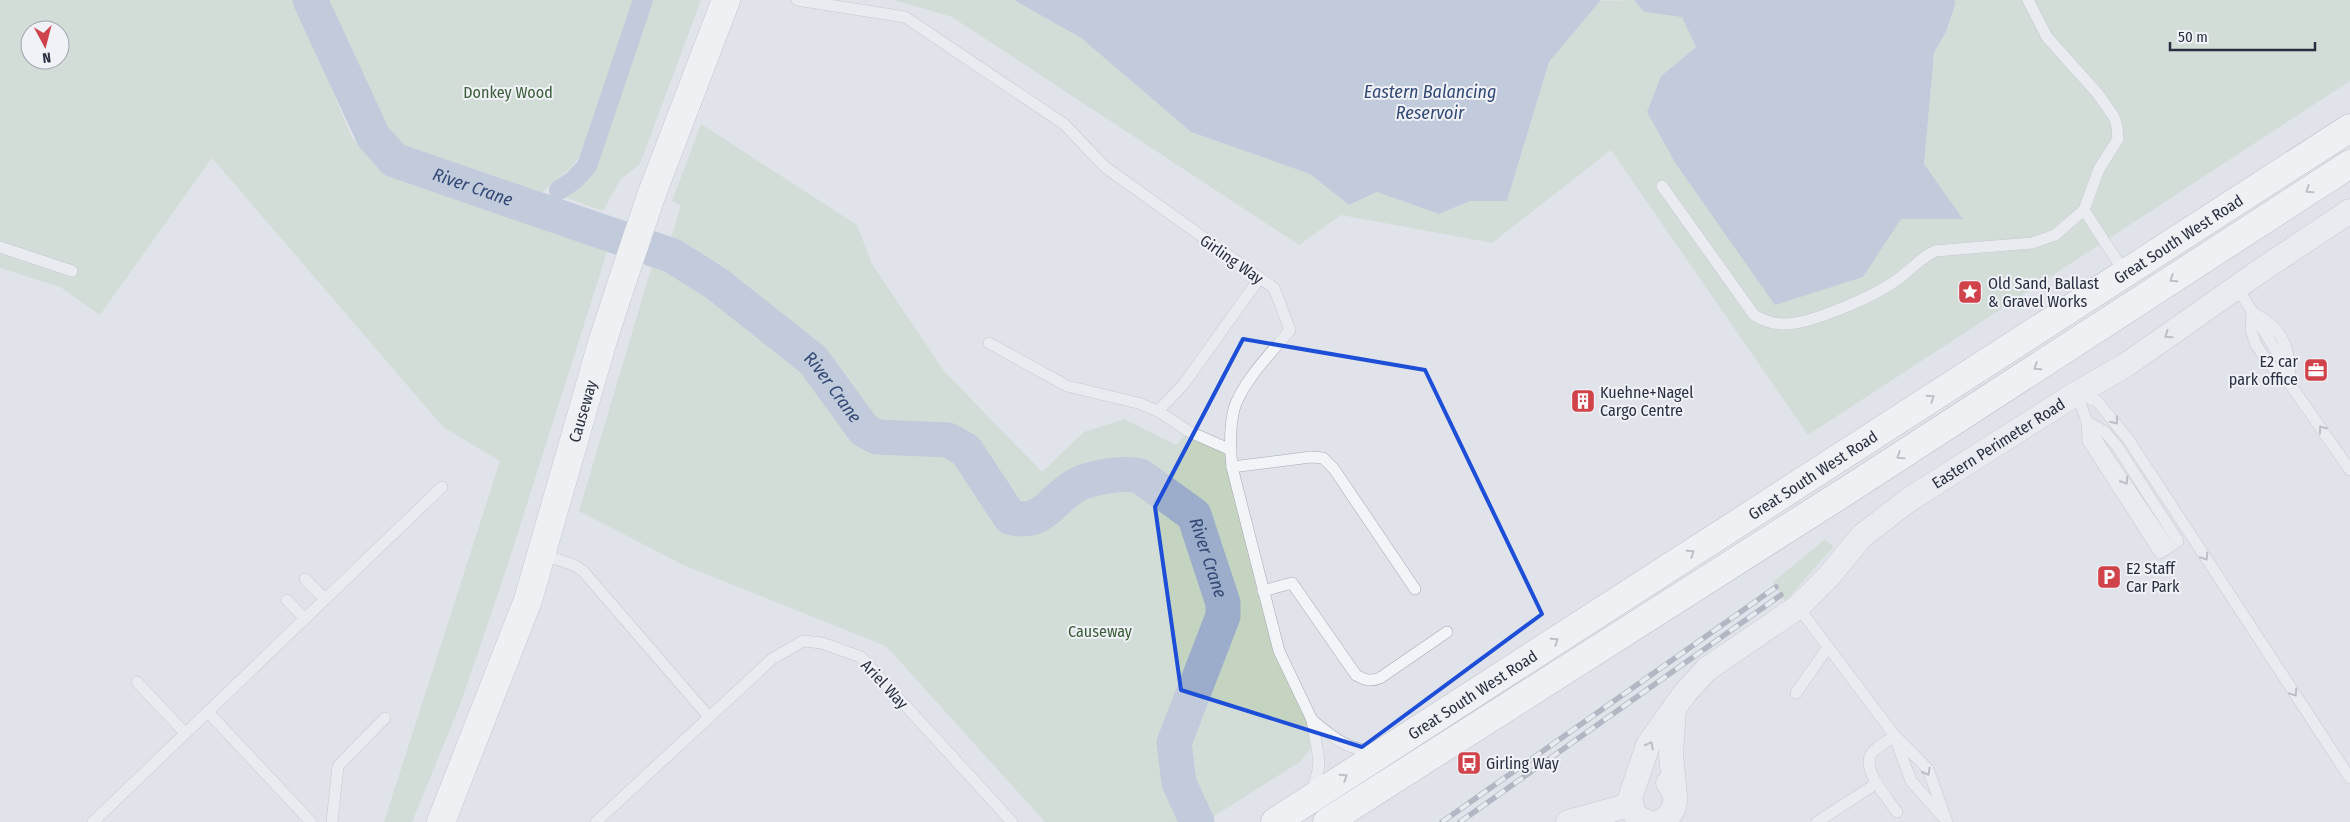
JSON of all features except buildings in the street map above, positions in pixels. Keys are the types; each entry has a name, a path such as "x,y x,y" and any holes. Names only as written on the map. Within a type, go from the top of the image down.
{"main road":[{"name":"Causeway","path":"441,822 528,600 621,285 654,188 726,0"},
{"name":"Great South West Road","path":"1275,822 2350,128"},
{"name":"Great South West Road","path":"1327,822 1854,486 2350,164"}],"street":[{"name":"Eastern Perimeter Road","path":"1633,795 1648,745 1674,708 1707,669 1798,607 1828,577 1862,536 1910,499 2077,393 2126,365 2350,211"},
{"path":"1669,814 1674,708"},
{"path":"1568,822 1633,795 1647,778 1661,779 1672,788 1669,814"},
{"path":"1633,795 1637,817 1647,822"}],"lane":[{"name":"Girling Way","path":"797,0 905,17 1064,124 1105,167 1274,288 1290,330 1249,380 1234,408 1230,450 1232,467 1279,651 1312,720 1318,756 1318,771 1311,793 1303,804"},
{"path":"1662,186 1754,315 1768,322 1783,324 1801,322 1874,294 1900,279 1922,257 1935,251 2032,243 2055,236 2084,210 2099,169 2118,139 2117,126 2098,94 2047,37 2028,0"},
{"path":"2084,210 2126,273"},
{"path":"0,247 72,271"},
{"path":"1158,411 1183,385 1259,279"},
{"path":"2237,287 2280,357 2290,384 2350,470"},
{"path":"989,343 1067,386 1138,403 1158,411 1188,431 1230,450"},
{"path":"2077,393 2087,422 2164,550"},
{"path":"2077,393 2097,401 2128,439 2350,778"},
{"path":"1232,467 1311,457 1323,458 1334,469 1415,589"},
{"path":"93,822 442,487"},
{"path":"541,554 574,565 582,570 709,717"},
{"path":"305,579 324,599"},
{"path":"1263,591 1292,583 1356,674 1372,681 1380,678 1447,632"},
{"path":"287,600 304,618"},
{"path":"1798,607 1895,736 1928,769 1947,822"},
{"name":"Ariel Way","path":"596,822 772,659 803,641 822,643 861,657 1012,822"},
{"path":"1796,693 1828,646"},
{"path":"137,682 185,733"},
{"path":"208,712 311,822"},
{"path":"332,822 338,766 385,718"},
{"name":"Girling Way","path":"1312,720 1347,746 1364,751 1396,744"},
{"path":"1895,736 1871,754 1868,765 1897,812"},
{"path":"1895,736 1912,781 1947,822"},
{"path":"1817,822 1878,783"}],"highlighted area":[{"path":"1243,339 1425,370 1542,614 1362,747 1181,690 1155,507"}],"green space":[{"path":"0,0 295,0 352,138 384,167 608,249 506,570 460,705 412,822 384,822 500,461 443,427 212,158 100,315 60,287 0,268"},
{"name":"Donkey Wood","path":"318,0 637,0 588,145 571,168 551,184 536,200 413,159 395,147 355,82"},
{"path":"646,0 701,0 640,164 620,180 603,211 564,197 592,169"},
{"path":"894,0 1014,0 1081,38 1191,132 1310,174 1349,205 1377,192 1439,214 1470,201 1507,201 1549,62 1598,1 1634,0 1644,12 1682,16 1696,47 1661,76 1863,277 1901,219 1924,164 1934,53 1946,32 1956,2 1954,0 2350,0 2350,81 1808,435 1611,150 1492,243 1341,215 1299,245 952,17"},
{"name":"Causeway","path":"701,124 857,225 872,264 944,371 1042,472 1084,432 1124,419 1176,445 1188,431 1231,450 1263,591 1316,741 1301,761 1205,822 1045,822 886,646 683,565 579,511 654,259 664,261 681,205 672,201"},
{"path":"1824,540 1834,546 1785,602 1773,582"}],"water":[{"name":"Eastern Balancing Reservoir","path":"1014,0 1601,0 1549,62 1507,201 1470,201 1439,214 1377,192 1349,205 1310,174 1191,132 1081,38"},
{"path":"1634,0 1954,0 1956,2 1946,32 1934,53 1924,164 1963,219 1901,219 1863,277 1775,305 1676,164 1647,112 1661,76 1696,47 1682,17 1644,12"}],"waterway":[{"name":"River Crane","path":"310,0 373,136 394,160 673,256 717,284 813,360 864,430 877,437 948,440 966,450 1010,517 1031,518 1046,511 1075,486 1089,480 1117,475 1140,476 1194,515 1223,603 1223,616 1174,743 1179,783 1197,822"},
{"path":"559,190 574,180 587,166 643,0"},
{"path":"532,206 542,203"}],"railway":[{"path":"1442,822 1776,587"},
{"path":"1460,822 1781,595"}],"place":[{"name":"Old Sand, Ballast & Gravel Works","path":"1970,292"},
{"name":"E2 car park office","path":"2316,370"},
{"name":"Kuehne+Nagel Cargo Centre","path":"1583,401"},
{"name":"E2 Staff Car Park","path":"2109,577"},
{"name":"Girling Way","path":"1469,763"}]}
